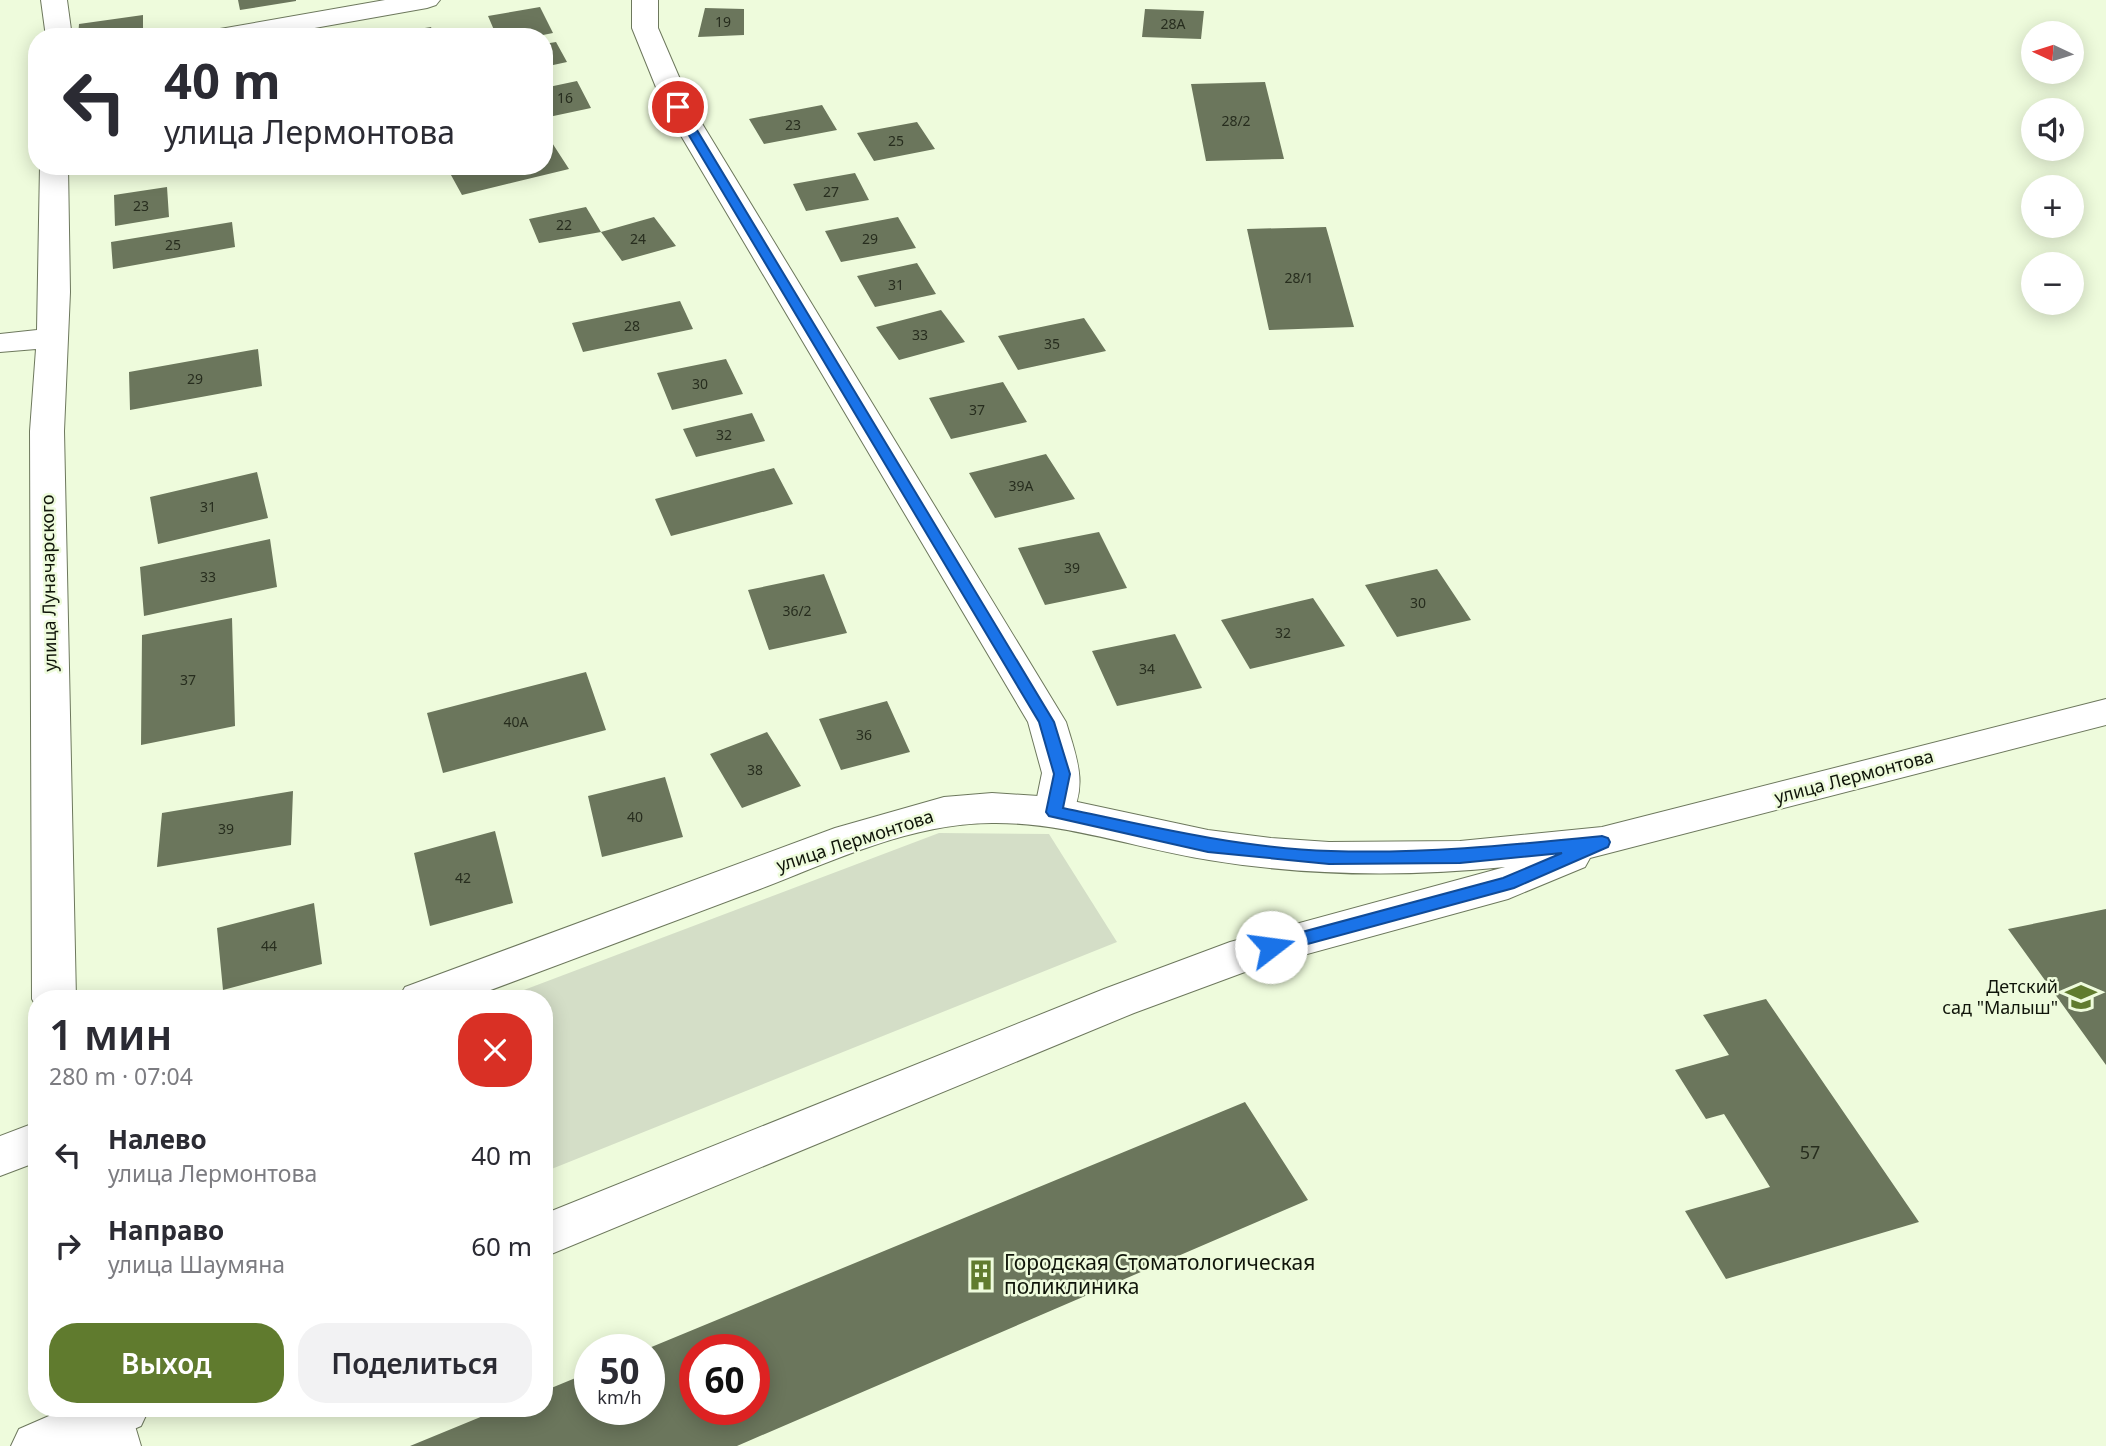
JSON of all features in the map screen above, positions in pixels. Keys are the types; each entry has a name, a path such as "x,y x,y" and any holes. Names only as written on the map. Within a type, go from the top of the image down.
{"street":[{"path":"54,0 58,28"},
{"path":"270,28 427,0"},
{"path":"645,0 645,29 678,107 1046,722 1062,774 1054,812"},
{"name":"улица Луначарского","path":"54,175 55,292 50,338 47,431 54,990"},
{"path":"0,343 50,338"},
{"name":"улица Лермонтова","path":"445,990 905,821 944,812 992,808 1054,812 1208,845 1329,857 1460,856 1602,842 2106,712"},
{"name":"улица Лермонтова","path":"553,1232 1119,1001 1245,954 1508,883 1602,842"},
{"path":"0,1156 28,1145"},
{"path":"37,1446 112,1420"}],"green space":[{"path":"939,833 1049,834 1117,942 553,1168 553,990 524,990"}],"building":[{"path":"238,0 296,0 296,1 240,10"},
{"path":"540,7 550,28 493,28 488,16"},
{"path":"705,8 744,9 744,35 698,37"},
{"path":"1145,9 1204,11 1201,39 1142,37"},
{"path":"143,15 143,28 79,28 79,24"},
{"path":"553,42 556,42 567,62 553,65"},
{"path":"577,81 591,108 553,116 553,86"},
{"path":"1265,82 1284,159 1206,161 1191,84"},
{"path":"822,105 837,130 764,144 749,119"},
{"path":"917,122 935,149 874,161 857,133"},
{"path":"553,144 569,169 553,173"},
{"path":"855,173 869,200 806,211 793,184"},
{"path":"451,175 544,175 462,195"},
{"path":"167,187 169,217 115,226 114,195"},
{"path":"586,207 601,232 539,243 529,219"},
{"path":"654,217 676,246 622,261 601,232"},
{"path":"898,217 916,248 841,262 825,231"},
{"path":"232,222 235,247 113,269 111,242"},
{"path":"1326,227 1354,327 1269,330 1247,229"},
{"path":"917,263 936,294 875,307 857,276"},
{"path":"680,301 693,329 583,352 572,323"},
{"path":"941,310 965,342 899,360 876,327"},
{"path":"1084,318 1106,351 1018,370 998,336"},
{"path":"258,349 262,386 130,410 129,372"},
{"path":"726,359 743,394 672,410 657,373"},
{"path":"1003,382 1027,422 951,439 929,398"},
{"path":"752,413 765,441 696,457 683,429"},
{"path":"1046,454 1075,499 995,518 969,473"},
{"path":"774,468 793,504 671,536 655,499"},
{"path":"257,472 268,518 158,544 150,497"},
{"path":"1099,532 1127,588 1045,605 1018,548"},
{"path":"270,539 277,587 144,616 140,567"},
{"path":"1437,569 1471,620 1397,637 1365,585"},
{"path":"824,574 847,633 769,650 748,590"},
{"path":"1313,598 1345,646 1250,669 1221,620"},
{"path":"232,618 235,726 141,745 142,635"},
{"path":"1175,634 1202,688 1117,706 1092,651"},
{"path":"586,672 606,730 443,773 427,713"},
{"path":"887,701 910,752 841,770 819,719"},
{"path":"767,732 801,786 742,808 710,754"},
{"path":"665,777 683,837 602,857 588,796"},
{"path":"293,791 291,845 157,867 162,813"},
{"path":"495,831 513,903 430,926 414,853"},
{"path":"314,903 322,964 223,990 217,928"},
{"name":"Детский сад \"Малыш\"","path":"2106,909 2106,1065 2008,929"},
{"path":"1766,999 1919,1222 1726,1279 1685,1211 1770,1187 1724,1114 1706,1119 1675,1070 1729,1055 1703,1015"},
{"name":"Городская Стоматологическая поликлиника","path":"1245,1102 1308,1200 737,1446 410,1446 481,1417 553,1417 553,1387 574,1379 574,1425 665,1425 665,1341 679,1336 679,1425 770,1425 770,1334 683,1334"}],"place":[{"name":"Детский сад \"Малыш\"","path":"2081,997"},
{"name":"Городская Стоматологическая поликлиника","path":"981,1275"}],"route":[{"path":"678,107 1046,722 1062,774 1054,812 1208,845 1329,857 1460,856 1602,842 1508,883 1271,947"}]}
